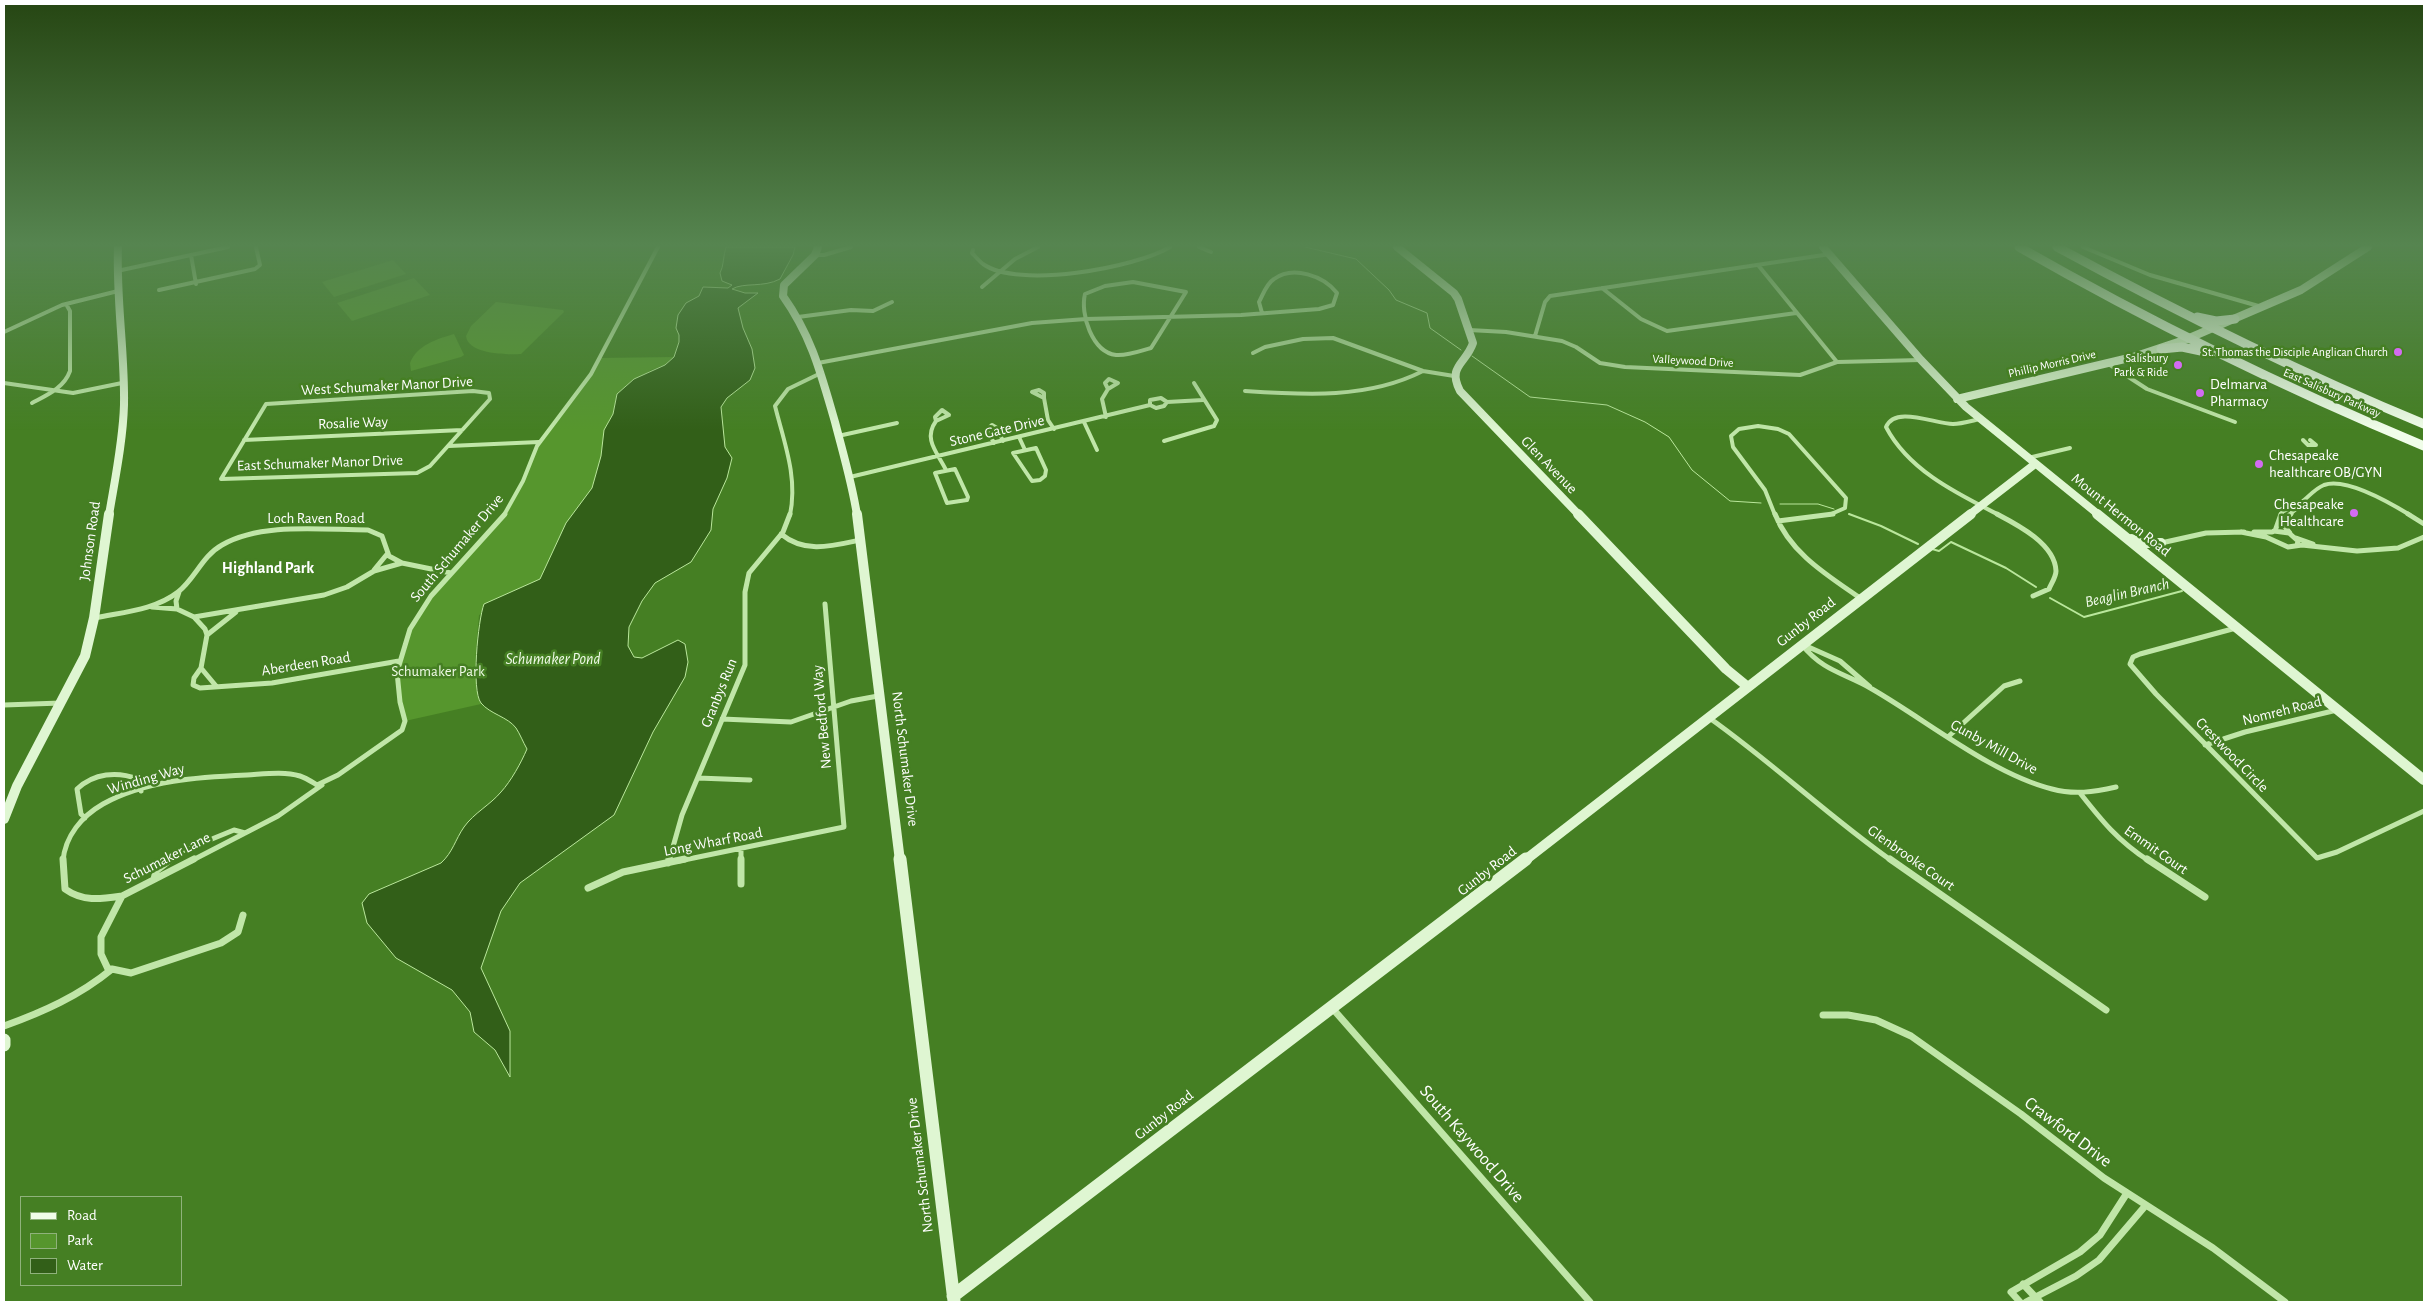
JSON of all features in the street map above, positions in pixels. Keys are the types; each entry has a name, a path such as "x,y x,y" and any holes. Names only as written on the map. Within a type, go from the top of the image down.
{"main road":[{"name":"East Salisbury Parkway","path":"2127,308 2232,362 2424,446"},
{"name":"East Salisbury Parkway","path":"2170,308 2253,349 2424,424"},
{"path":"2172,308 2201,319 2216,321 2235,319"},
{"path":"2141,316 2165,335 2166,342 2161,348"},
{"path":"2235,319 2230,326 2233,333 2253,349"},
{"path":"2161,348 2194,349 2232,362"}],"street":[{"path":"4,332 57,308"},
{"path":"32,403 63,385 70,371 70,311 68,308"},
{"name":"Johnson Road","path":"4,819 17,786 86,656 94,618 109,514 116,483 124,404 119,308"},
{"name":"South Schumaker Drive","path":"405,721 398,691 400,661 410,629 424,604 477,547 508,510 539,442 601,358 627,308"},
{"name":"North Schumaker Drive","path":"791,308 812,345 819,368 850,476 861,540 878,696 954,1299"},
{"path":"798,318 851,310 873,311 879,308"},
{"path":"1083,308 1086,319 1101,345 1110,354 1118,355 1151,348 1176,308"},
{"name":"Granbys Run","path":"1260,308 1262,314"},
{"name":"Granbys Run","path":"668,864 682,815 745,665 748,649 745,622 749,573 781,534 791,511 794,492 775,406 779,396 790,386 819,368 1007,326 1086,319 1262,314 1319,310 1324,308"},
{"path":"1253,353 1265,347 1303,339 1328,337 1348,342 1423,371 1454,376 1457,366 1472,347 1469,330 1461,308"},
{"path":"1535,336 1543,308"},
{"path":"1628,308 1652,327 1667,331 1796,312"},
{"path":"1793,308 1837,362"},
{"name":"Mount Hermon Road","path":"1876,308 1957,399 1980,419 2424,780"},
{"name":"Phillip Morris Drive","path":"1957,399 2161,348 2212,330 2263,308"},
{"name":"Valleywood Drive","path":"1469,330 1535,336 1562,341 1576,347 1600,363 1626,367 1800,375 1837,362 1921,360"},
{"path":"2106,363 2147,390 2235,422"},
{"path":"1245,391 1329,394 1402,383 1423,371"},
{"name":"Glen Avenue","path":"1454,376 1457,387 1464,396 1726,669 1748,687"},
{"path":"4,383 55,391 87,392 122,383"},
{"path":"1164,441 1214,426 1217,420 1194,383"},
{"path":"1106,417 1102,398 1108,389"},
{"name":"West Schumaker Manor Drive","path":"266,404 473,391 489,393 490,399 485,406 430,466 417,473"},
{"path":"1044,398 1048,420 1054,429"},
{"name":"Stone Gate Drive","path":"1150,405 1149,402 1155,398 1164,399 1166,402 1203,400"},
{"name":"Stone Gate Drive","path":"850,476 1106,417 1150,405 1159,408 1164,406 1166,402"},
{"name":"East Schumaker Manor Drive","path":"266,404 221,479 417,473"},
{"path":"1980,419 1952,424 1900,416 1888,422 1886,427 1890,436 1948,489 1982,506 2035,537 2054,556 2057,567 2054,583 2049,589 2033,596"},
{"path":"936,421 928,436 946,470"},
{"path":"1084,422 1097,450"},
{"path":"838,436 897,423"},
{"path":"994,443 987,430 992,426 997,428 1003,441"},
{"path":"1778,521 1835,514 1845,508 1846,498 1790,434 1772,428 1742,428 1731,436 1732,446 1763,487 1778,521 1789,540 1804,556 1860,598"},
{"name":"Rosalie Way","path":"244,440 462,430"},
{"path":"1019,437 1025,450"},
{"path":"2303,440 2308,446 2316,445 2310,440"},
{"path":"449,446 539,442"},
{"path":"1036,448 1046,470 1045,476 1040,480 1032,481 1013,453 1025,450 1036,448"},
{"path":"2032,461 2070,448"},
{"name":"Gunby Road","path":"954,1299 1331,1006 1472,901 1860,598 1982,506 2032,461"},
{"path":"955,469 968,497 967,500 948,503 934,473 946,470 955,469"},
{"path":"2297,545 2284,520 2296,509 2296,506 2321,487 2338,484 2362,491 2411,515 2424,524"},
{"path":"2274,540 2270,535 2279,527 2280,514 2291,506 2296,506"},
{"name":"Loch Raven Road","path":"151,607 179,592 208,554 215,549 237,538 262,530 363,528 382,536 392,559 402,563"},
{"path":"2138,548 2206,533 2274,531 2330,548"},
{"path":"2241,532 2274,540 2288,546 2382,550 2398,548 2424,537"},
{"path":"2120,533 2141,543 2157,544"},
{"path":"781,534 793,544 812,548 861,540"},
{"path":"2157,544 2150,553 2160,565"},
{"path":"374,571 388,553"},
{"path":"194,617 324,595 347,588 374,571 402,563 451,573"},
{"path":"177,609 176,601 179,592"},
{"name":"New Bedford Way","path":"825,604 844,828"},
{"path":"94,618 151,607 177,609 194,617 202,624 207,636 238,611"},
{"name":"Crestwood Circle","path":"2236,628 2140,654 2133,657 2130,664 2205,745 2316,858 2337,852 2424,811"},
{"name":"Aberdeen Road","path":"207,636 201,668 194,678 193,685 200,688 272,683 400,661"},
{"name":"Gunby Mill Drive","path":"1802,644 1808,654 1817,660 1851,680 1870,687 2025,781 2059,791 2080,793 2100,792 2116,787"},
{"name":"Gunby Mill Drive","path":"1802,644 1817,648 1858,674 1870,687"},
{"path":"201,668 216,686"},
{"path":"1949,736 2004,686 2020,681"},
{"path":"722,720 792,722 851,701 878,696"},
{"path":"4,705 62,703"},
{"name":"Nomreh Road","path":"2205,745 2245,732 2336,710"},
{"name":"Glenbrooke Court","path":"1708,717 1745,743 1857,836 2106,1010"},
{"name":"Schumaker Lane","path":"112,969 108,968 101,954 101,937 122,896 278,816 312,794 324,782 338,776 397,735 405,721"},
{"path":"85,818 81,814 77,790 83,782 89,779 113,774 129,775 138,779 141,791"},
{"name":"Winding Way","path":"122,896 94,900 76,898 65,889 61,861 73,831 85,818 107,802 196,777 257,774 302,776 318,785 324,782"},
{"path":"698,778 750,780"},
{"name":"Emmit Court","path":"2080,793 2111,832 2126,846 2205,897"},
{"name":"Long Wharf Road","path":"588,888 623,872 844,828"},
{"path":"154,879 156,871 180,852 234,830 245,833"},
{"path":"740,849 741,884"},
{"path":"4,1026 46,1012 74,998 93,986 112,969 131,973 220,942 238,932 243,914"},
{"name":"South Kaywood Drive","path":"1331,1006 1590,1302"},
{"name":"Crawford Drive","path":"1823,1015 1848,1015 1876,1020 1911,1036 2128,1194 2213,1248 2285,1302"},
{"path":"4,1040 4,1045"},
{"path":"2020,1302 2011,1292 2080,1252 2100,1235 2128,1194"},
{"path":"2026,1302 2037,1299 2090,1268 2102,1258 2146,1205"},
{"path":"2023,1284 2037,1299"}],"green space":[{"path":"341,308 391,308 352,321"},
{"path":"490,308 546,308 563,310 564,312 521,354 489,352 473,347 468,342 466,336 471,326"},
{"path":"454,334 464,355 411,371 410,363 417,352 434,341"},
{"name":"Schumaker Park","path":"674,357 665,365 651,370 617,394 613,414 604,430 601,456 592,488 567,523 540,579 479,615 475,672 481,704 405,721 397,672 405,641 424,604 508,510 533,455 601,358"}],"water":[{"name":"Schumaker Pond","path":"683,308 738,308 743,328 752,349 755,368 750,380 727,398 721,407 725,447 732,458 727,478 713,509 711,530 691,562 655,583 642,601 629,627 628,646 634,657 642,658 678,640 685,644 688,662 685,677 653,732 614,815 520,883 501,911 481,968 510,1031 510,1077 495,1050 474,1032 470,1012 452,990 396,958 367,923 362,903 369,894 441,863 472,817 501,792 519,766 527,749 517,730 513,724 485,707 478,696 476,655 484,604 540,579 566,523 592,488 601,456 604,430 613,414 617,394 634,379 665,365 674,357 679,342 676,328 678,315"}],"waterway":[{"name":"Beaglin Branch","path":"1415,308 1427,313 1430,328 1461,350"},
{"name":"Beaglin Branch","path":"1472,356 1530,397 1607,405 1645,422 1669,437 1692,470 1730,501 1761,503"},
{"name":"Beaglin Branch","path":"1780,504 1818,504 1834,509"},
{"name":"Beaglin Branch","path":"1852,515 1849,514 1881,526 1918,544"},
{"name":"Beaglin Branch","path":"1932,549 1939,551 1951,542 2006,568 2036,587"},
{"name":"Beaglin Branch","path":"2050,598 2084,617 2182,591"}],"place":[{"name":"St. Thomas the Disciple Anglican Church","path":"2398,352"},
{"name":"Salisbury Park & Ride","path":"2178,365"},
{"name":"Delmarva Pharmacy","path":"2200,393"},
{"name":"Chesapeake healthcare OB/GYN","path":"2259,464"},
{"name":"Chesapeake Healthcare","path":"2354,513"}],"district":[{"name":"Highland Park","path":"268,568"}]}
